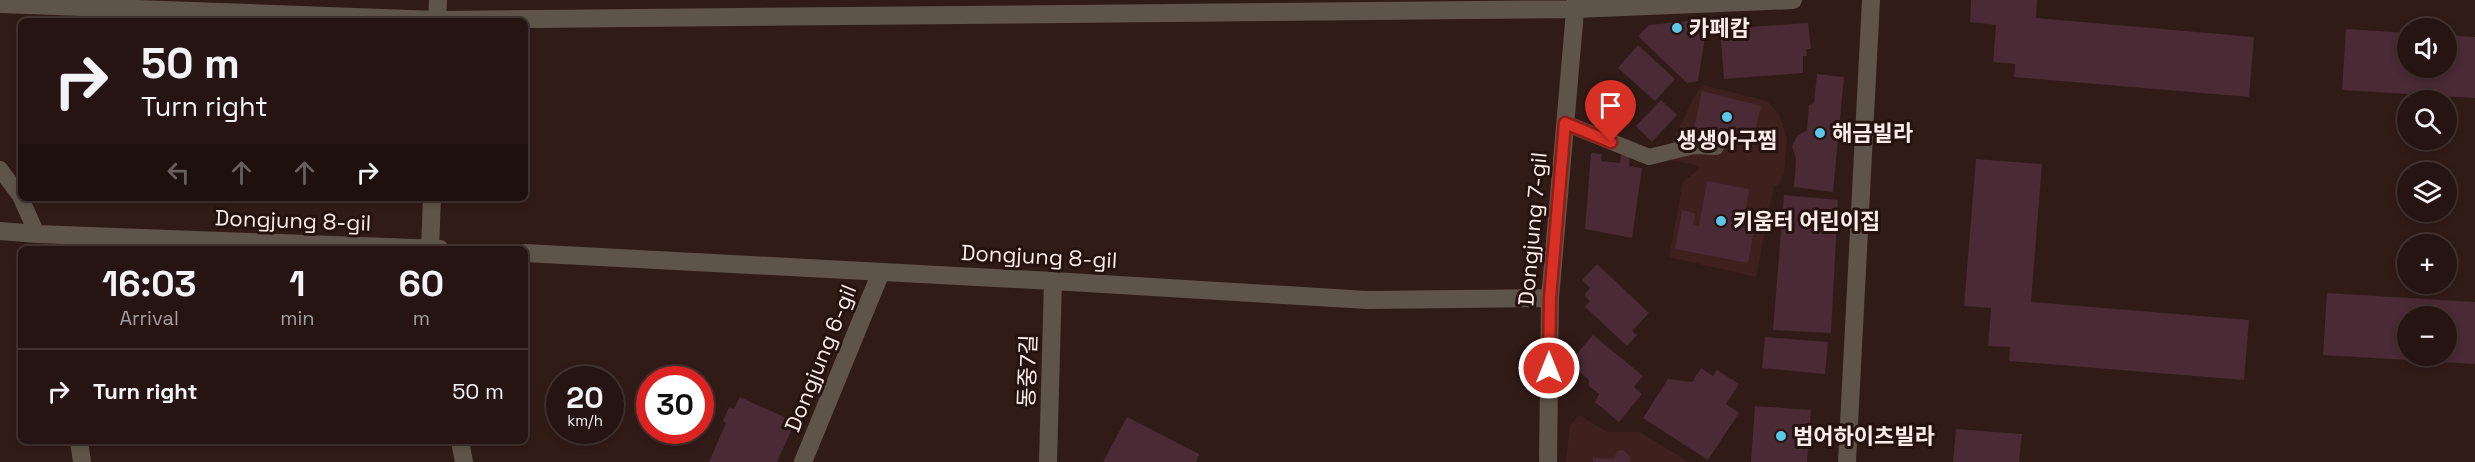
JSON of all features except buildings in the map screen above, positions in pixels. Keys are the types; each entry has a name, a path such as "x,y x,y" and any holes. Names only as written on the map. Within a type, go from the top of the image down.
{"street":[{"path":"437,18 438,0"},
{"path":"528,19 1208,6 1793,0"},
{"path":"1847,462 1871,0"},
{"path":"0,3 364,18"},
{"name":"Dongjung 7-gil","path":"1548,462 1550,298 1576,4"},
{"path":"430,246 432,201"},
{"name":"Dongjung 8-gil","path":"0,231 38,242 262,246"},
{"name":"Dongjung 8-gil","path":"528,254 1053,281 1367,300 1550,298"},
{"name":"Dongjung 6-gil","path":"802,462 881,272"},
{"name":"동중7길","path":"1048,462 1053,281"},
{"path":"79,444 82,462"},
{"path":"461,444 464,462"}],"lane":[{"path":"1565,123 1649,157 1695,146 1716,147"},
{"path":"0,169 18,193"},
{"path":"22,201 38,242"}],"shaded area":[{"path":"1703,85 1767,101 1780,116 1787,139 1784,173 1779,185 1774,186 1756,277 1669,257 1683,182 1700,168 1696,165 1665,159 1659,150 1672,142 1694,97"},
{"path":"1579,415 1607,432 1639,432 1689,462 1566,462 1570,426"}],"place":[{"name":"카페캄","path":"1677,28"},
{"name":"생생아구찜","path":"1727,117"},
{"name":"해금빌라","path":"1820,133"},
{"name":"키움터 어린이집","path":"1721,221"},
{"name":"범어하이츠빌라","path":"1781,436"}],"route":[{"path":"1549,368 1550,298 1565,123 1611,142"}]}
